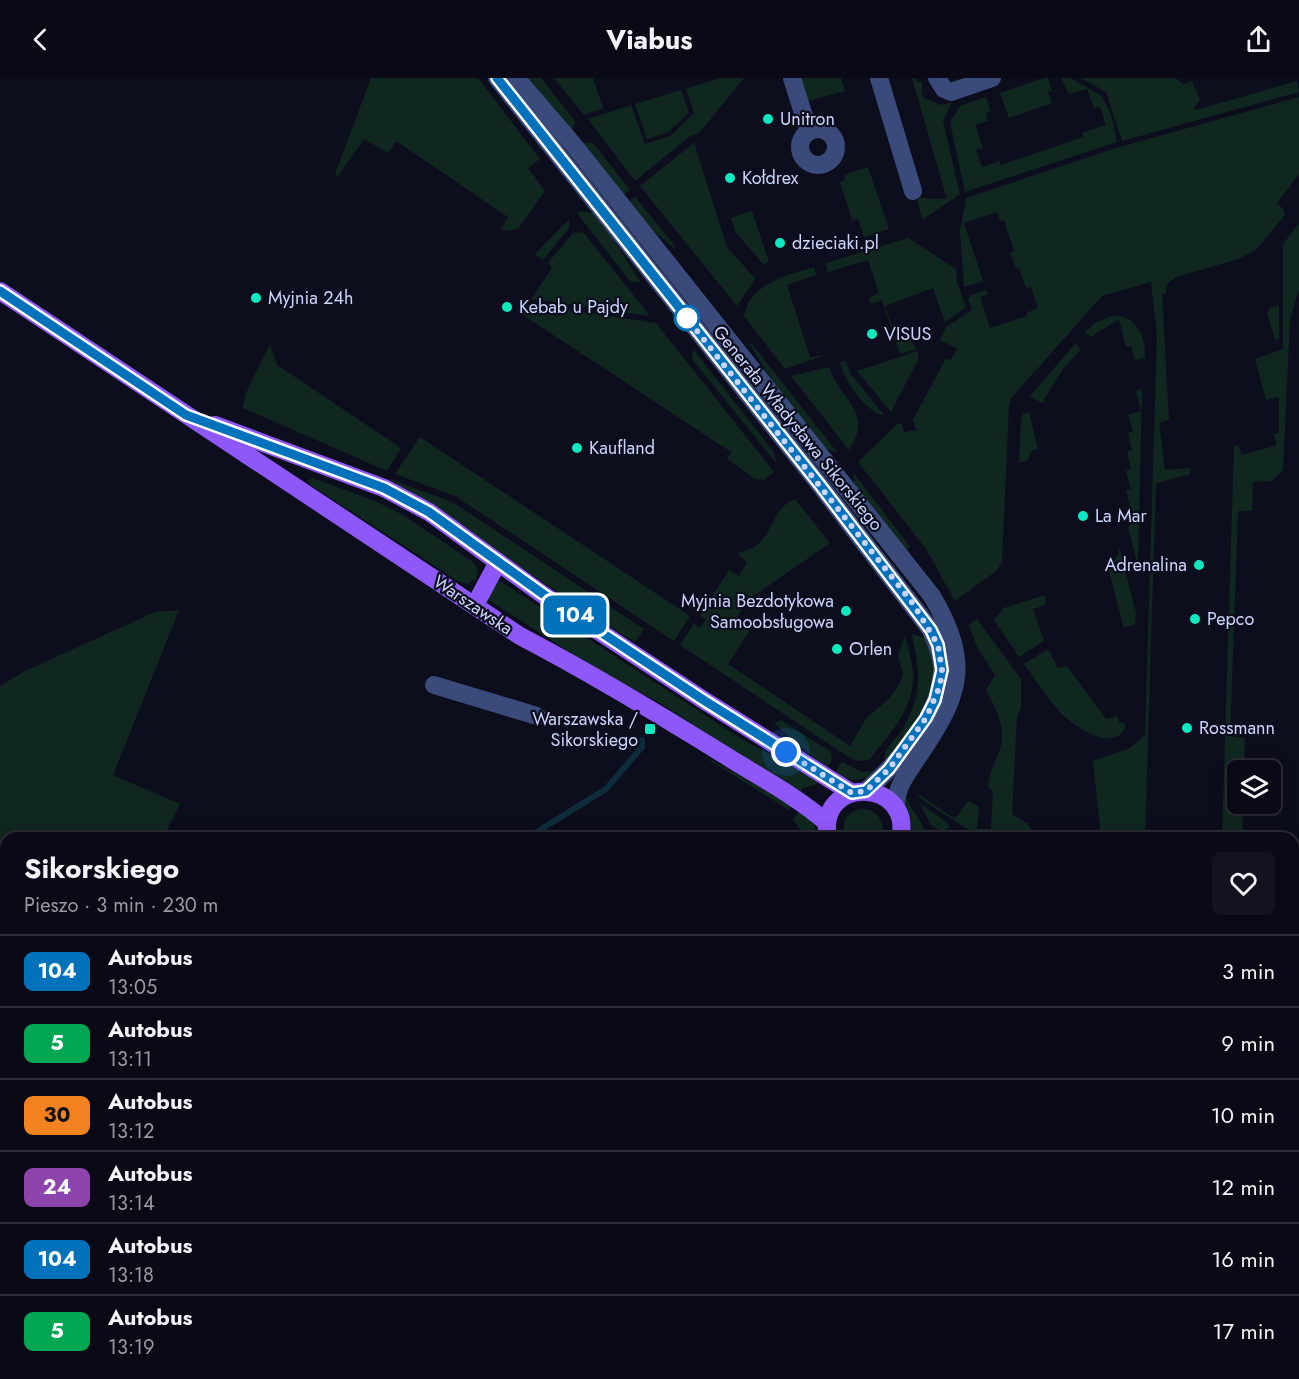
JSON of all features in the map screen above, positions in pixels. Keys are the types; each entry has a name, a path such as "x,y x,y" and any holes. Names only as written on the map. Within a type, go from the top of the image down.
{"main road":[{"name":"Warszawska","path":"0,291 520,636 573,664 675,724 800,802 828,831"},
{"name":"Warszawska","path":"186,415 384,488 429,512 498,562 705,701 859,792 886,798 896,809"},
{"path":"474,605 498,562"},
{"path":"828,831 833,807 859,792"},
{"path":"896,809 902,832"}],"street":[{"name":"Generała Władysława Sikorskiego","path":"497,78 820,485 931,630 938,645 942,670 935,700 908,745 859,792"},
{"name":"Generała Władysława Sikorskiego","path":"516,78 572,143 932,596 946,621 956,652 957,675 953,694 942,721 897,791 896,809"},
{"path":"792,78 809,132"},
{"path":"879,78 913,191"},
{"path":"937,78 944,89 951,92 989,78"},
{"path":"434,685 537,716"}],"green space":[{"path":"371,78 478,78 540,159 528,168 545,191 518,229 504,231 501,229 508,217 396,141 388,153 364,139 338,176 335,174"},
{"path":"527,78 541,78 575,121 572,134"},
{"path":"554,78 593,78 603,108 584,115"},
{"path":"720,78 744,78 700,132 689,137 635,181 588,119 631,105 645,144 670,136 694,113 686,89"},
{"path":"797,78 841,78 845,91 808,101"},
{"path":"912,78 917,78 916,81 922,83 922,97 941,105 952,102 943,121 960,194 922,220 917,198 947,199"},
{"path":"1048,78 1052,91 1048,92 1052,103 1009,118 1000,93"},
{"path":"1061,78 1070,78 1102,96 1111,115 1117,142 965,192 950,122 960,106 986,97 991,111 986,113 988,121 975,125 983,148 976,150 982,167 999,161 1001,165 1083,137 1082,133 1106,125 1100,107 1094,108 1087,89 1069,94"},
{"path":"1081,78 1175,78 1183,84 1192,81 1200,100 1194,108 1196,110 1297,81 1299,92 1122,141 1106,92"},
{"path":"681,90 689,113 668,132 647,139 635,104"},
{"path":"1299,97 1299,174 1277,203 1285,215 1256,250 1238,259 1176,277 1168,283 1165,294 1162,294 1169,420 1159,423 1165,470 1190,468 1190,474 1156,483 1145,832 1100,832 1093,761 1130,748 1145,735 1157,334 1151,282 1102,296 1012,397 1009,404 1002,562 996,571 955,601 926,549 858,462 897,424 901,423 904,432 916,430 913,420 946,358 951,360 957,349 940,340 946,327 972,310 968,300 971,295 986,290 988,294 980,297 990,328 1027,316 1026,313 1038,308 1031,287 1026,288 1019,268 1016,269 1010,253 1014,251 1004,220 1000,221 997,212 964,223 983,281 964,287 960,231 966,198 1116,148"},
{"path":"588,142 594,144 630,190 622,196 580,144"},
{"path":"694,143 727,247 755,279 737,306 640,186"},
{"path":"868,167 889,229 864,237 858,219 852,220 840,182 845,180 844,175"},
{"path":"635,197 675,246 675,249 642,221 628,203"},
{"path":"581,211 594,213 599,217 641,283 630,281 577,213"},
{"path":"752,211 769,262 763,264 735,231 731,218"},
{"path":"569,219 569,228 543,260 535,254"},
{"path":"1299,223 1299,289 1290,320 1283,470 1272,481 1253,482 1252,511 1238,511 1230,736 1245,738 1244,760 1227,760 1227,814 1243,814 1242,832 1222,832 1234,446 1238,445 1242,455 1277,445 1274,434 1279,433 1279,397 1266,400 1255,359 1283,349 1283,244"},
{"path":"573,233 584,233 650,316 531,299 552,268 548,263"},
{"path":"908,238 956,269 957,282 966,307 945,322 933,288 885,306 896,338 911,341 917,349 900,354 882,300 871,304 869,298 879,293 868,260 828,272 826,263"},
{"path":"814,267 816,275 787,285 810,357 825,355 785,369 744,316 748,305 761,288 781,278"},
{"path":"522,303 656,323 774,472 764,480 755,479 727,459 731,452 517,311"},
{"path":"1279,305 1279,339 1275,340 1267,313 1270,308"},
{"path":"1112,316 1128,319 1134,323 1142,335 1145,358 1135,360 1131,346 1126,347 1119,319 1091,337 1085,332 1095,323"},
{"path":"749,342 837,452 826,448 801,423"},
{"path":"270,344 277,365 401,448 387,471 243,408 245,395"},
{"path":"1075,344 1081,349 1063,369 1042,403 1030,396"},
{"path":"693,349 773,451 777,464 692,359"},
{"path":"918,351 918,360 891,412 857,371"},
{"path":"846,361 850,373 884,415 870,409 851,387 840,363"},
{"path":"829,367 857,415 856,437 849,450 791,376"},
{"path":"1142,389 1137,562 1128,527 1130,526 1126,508 1130,507 1126,490 1131,489 1126,471 1131,469 1127,452 1132,450 1128,433 1133,431 1128,415 1141,411 1136,391"},
{"path":"1029,412 1038,449 1031,451 1028,460 1019,463 1021,419 1023,414"},
{"path":"420,437 690,616 674,641 455,496 395,474"},
{"path":"853,472 910,547 904,552 855,491"},
{"path":"313,478 377,502 403,515 473,562 478,570 476,579 467,584 458,581 309,484 308,480"},
{"path":"393,480 454,503 644,629 636,641 626,637 390,481"},
{"path":"795,499 830,543 748,600 736,618 750,630 728,664 850,746 867,717 889,699 900,683 903,674 898,656 905,635 913,671 908,704 891,733 870,759 863,761 844,754 680,645 694,623 700,628 706,620 700,615 729,570 739,576 747,562 738,555 739,552 759,543 779,512"},
{"path":"1119,546 1136,613 1135,624 1124,628 1108,568 1118,555"},
{"path":"500,581 740,738 818,781 815,785 803,788 799,794 660,703 591,666 492,602 488,598 493,583"},
{"path":"1045,595 1045,605 1033,609 1044,641 1019,657 994,620 1004,608"},
{"path":"179,610 113,775 180,804 166,832 0,832 0,686 25,671 155,612"},
{"path":"977,619 1021,679 1021,709 1017,715 1012,814 1028,824 1032,832 972,832 921,799 917,793 955,819 968,801 979,807 977,829 991,829 993,791 988,787 1002,736 997,712 986,690 995,675 976,645 969,625"},
{"path":"912,634 925,638 932,651 935,672 920,713 888,761 884,759 885,754 904,727 915,702 918,671"},
{"path":"1048,649 1058,668 1067,666 1106,719 1117,716 1119,722 1126,724 1121,733 1113,738 1093,735 1073,723 1058,710 1024,664"},
{"path":"781,720 831,752 832,760 826,768 774,723"},
{"path":"695,751 792,805 789,810"},
{"path":"842,762 862,772 879,770 862,779 846,778 834,774"},
{"path":"905,790 909,803 926,832 912,832 905,809"},
{"path":"920,804 948,823 949,827 942,832 931,825"},
{"path":"861,809 867,809 881,820 882,832 844,832 847,817"},
{"path":"800,810 814,824 816,832 803,832 793,820"}],"waterway":[{"path":"537,832 606,789 642,747 642,740"}],"bus line":[{"name":"104","path":"0,291 186,415 384,488 429,512 543,594 705,701 852,793 866,791 889,769 908,745 935,700 940,686 942,662 931,630 820,485 497,78"}],"place":[{"name":"Unitron","path":"768,119"},
{"name":"Kołdrex","path":"730,178"},
{"name":"dzieciaki.pl","path":"780,243"},
{"name":"Myjnia 24h","path":"256,298"},
{"name":"Kebab u Pajdy","path":"507,307"},
{"name":"VISUS","path":"872,334"},
{"name":"Kaufland","path":"577,448"},
{"name":"La Mar","path":"1083,516"},
{"name":"Adrenalina","path":"1199,565"},
{"name":"Myjnia Bezdotykowa Samoobsługowa","path":"846,611"},
{"name":"Pepco","path":"1195,619"},
{"name":"Orlen","path":"837,649"},
{"name":"Rossmann","path":"1187,728"},
{"name":"Warszawska / Sikorskiego","path":"650,729"}],"route":[{"path":"687,318 682,312 914,605 931,630 942,662 940,686 926,718 889,769 866,791 852,793 786,752"}]}
